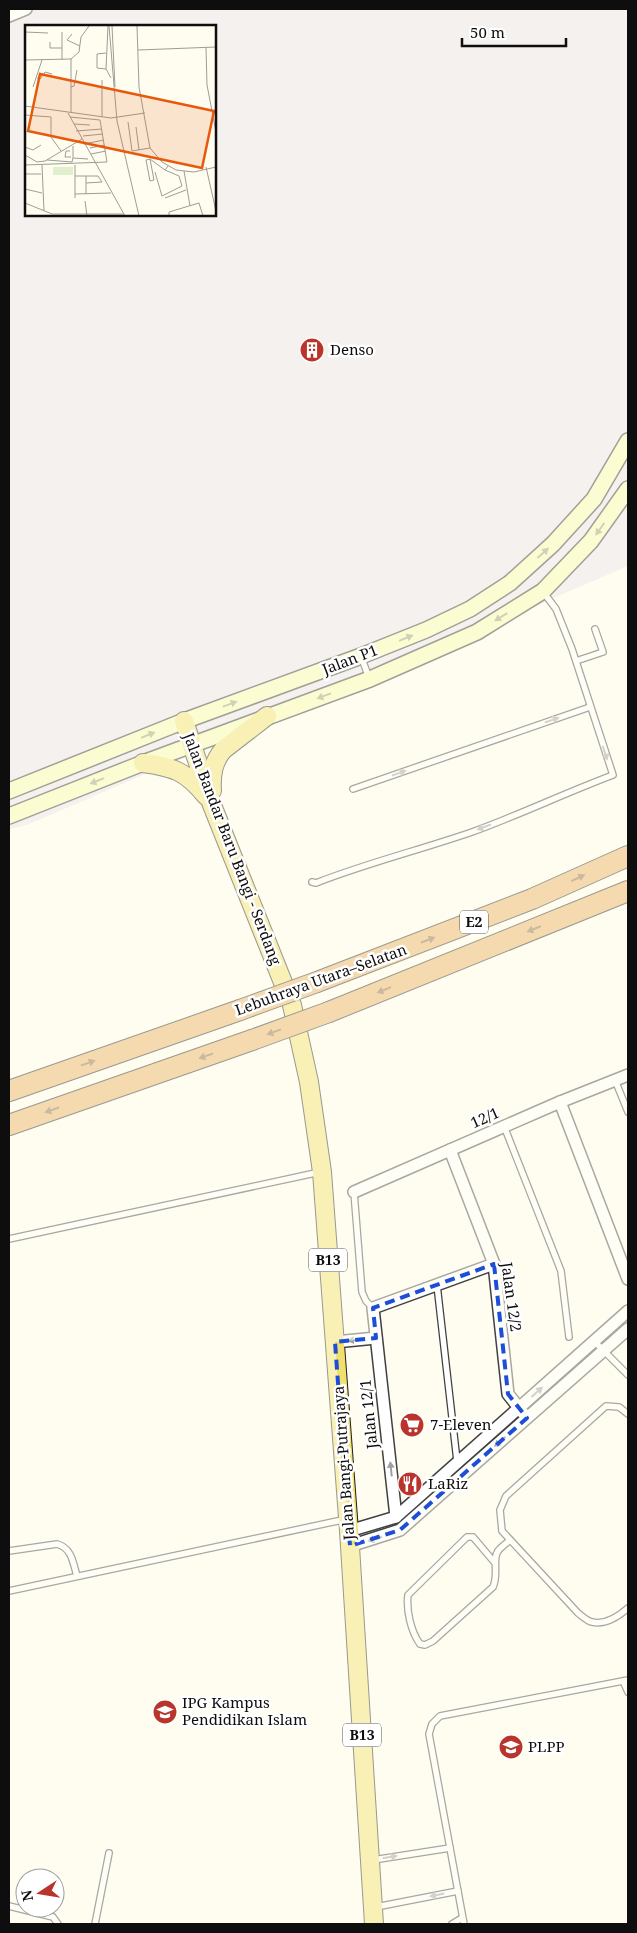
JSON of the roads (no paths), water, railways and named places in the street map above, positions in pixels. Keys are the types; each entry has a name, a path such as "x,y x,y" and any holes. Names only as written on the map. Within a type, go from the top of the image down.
{"highway":[{"name":"Lebuhraya Utara–Selatan","path":"9,1091 317,982 532,899 628,856"},
{"name":"Lebuhraya Utara–Selatan","path":"9,1125 329,1012 628,891"}],"main road":[{"name":"Jalan P1","path":"9,791 184,721 361,656 426,630 470,609 510,583 554,544 594,499 628,440"},
{"name":"Jalan P1","path":"9,816 143,763 370,679 477,632 543,591 591,541 628,489"},
{"path":"212,805 213,769 219,756 223,750 267,716"},
{"name":"Jalan Bandar Baru Bangi - Serdang","path":"184,721 212,805 292,1004"},
{"path":"143,763 168,767 187,776 196,783 212,805"},
{"name":"Jalan Bangi-Putrajaya","path":"292,1004 309,1082 322,1172 349,1532 374,1916"}],"street":[{"path":"9,16 26,9"},
{"name":"12/1","path":"354,1192 560,1102 628,1075"},
{"path":"560,1102 628,1279"},
{"name":"Jalan 12/2","path":"450,1150 494,1264 508,1394 527,1418"},
{"path":"372,1308 494,1264"},
{"name":"Jalan 12/1","path":"372,1308 396,1517"},
{"path":"349,1532 396,1517 628,1311"},
{"path":"349,1532 400,1530 628,1329"},
{"path":"335,1342 376,1338"}],"lane":[{"path":"312,882 316,883 471,832 613,775 576,661 556,608 543,591"},
{"path":"576,661 603,652 595,629"},
{"path":"361,656 370,679"},
{"path":"353,789 590,706"},
{"path":"615,1080 628,1112"},
{"path":"504,1126 561,1271 569,1337"},
{"path":"9,1239 322,1172"},
{"path":"354,1192 362,1292 372,1308"},
{"path":"437,1285 457,1462"},
{"path":"594,1341 628,1375"},
{"path":"628,1414 619,1407 606,1406 506,1496 500,1510 502,1531 578,1613 590,1622 605,1622 622,1614 628,1608"},
{"path":"9,1591 77,1576 349,1532"},
{"path":"496,1563 473,1537 467,1538 408,1595 414,1636 420,1644 425,1645 433,1641 493,1587 497,1578 497,1552 510,1540"},
{"path":"9,1551 57,1544 64,1546 70,1552 77,1576"},
{"path":"452,1924 463,1921 429,1734 432,1724 440,1716 626,1681 628,1692"},
{"path":"370,1860 450,1848"},
{"path":"95,1924 109,1853"},
{"path":"374,1916 458,1891"},
{"path":"9,1906 53,1918 58,1924"}],"place":[{"name":"Denso","path":"312,350"},
{"name":"7-Eleven","path":"412,1425"},
{"name":"LaRiz","path":"410,1484"},
{"name":"IPG Kampus Pendidikan Islam","path":"165,1712"},
{"name":"PLPP","path":"511,1747"}]}
